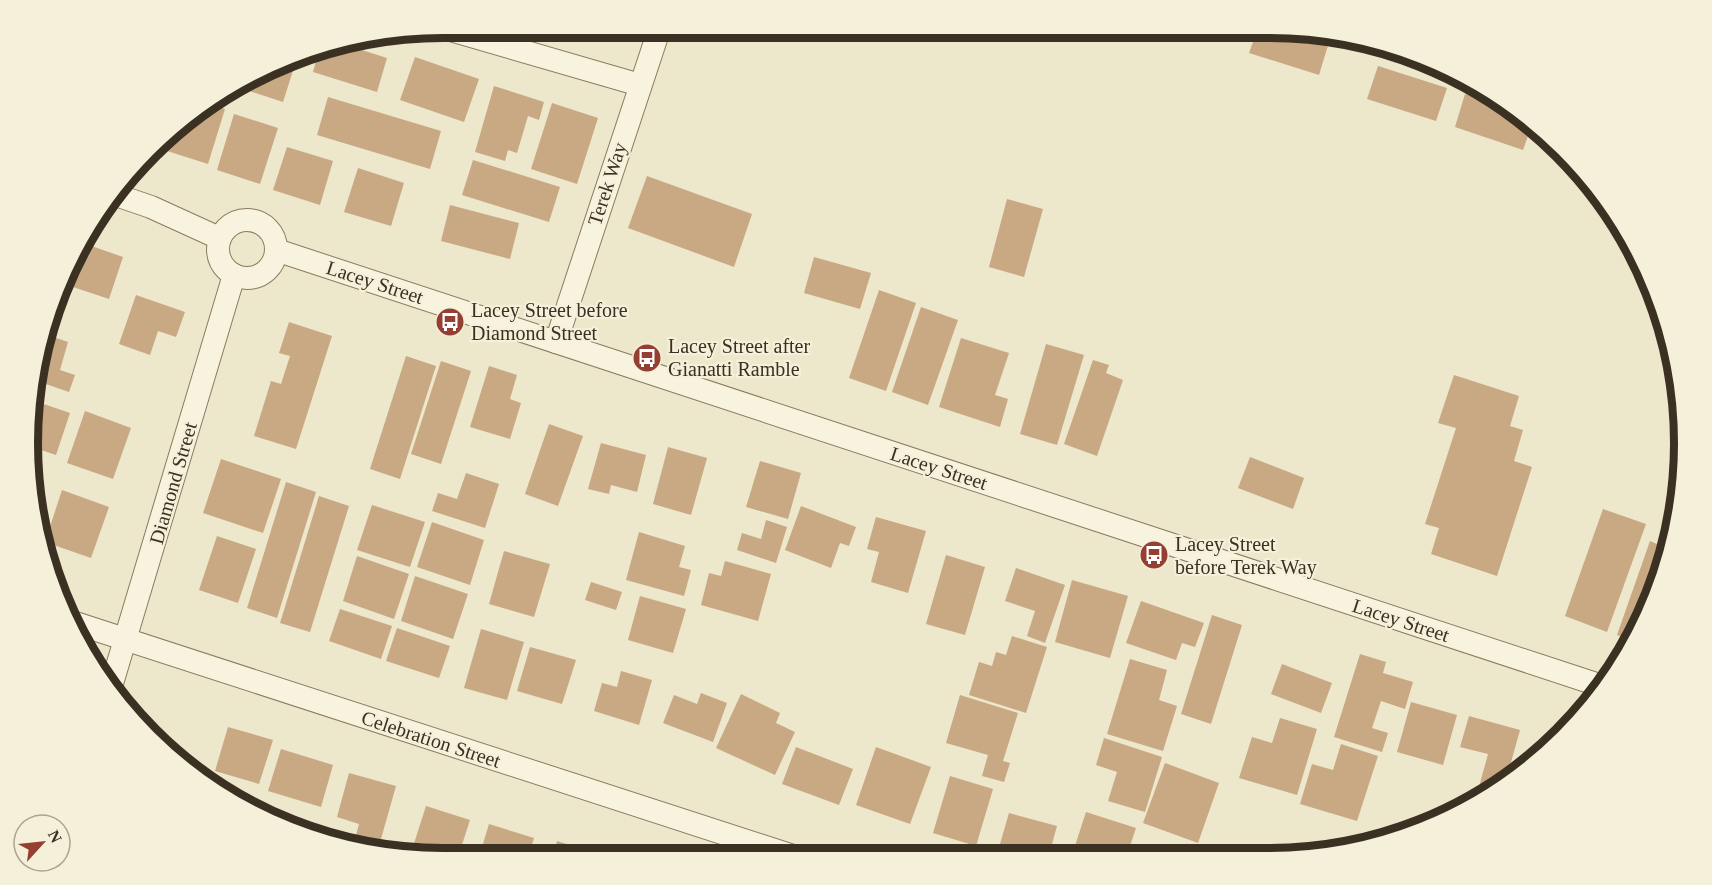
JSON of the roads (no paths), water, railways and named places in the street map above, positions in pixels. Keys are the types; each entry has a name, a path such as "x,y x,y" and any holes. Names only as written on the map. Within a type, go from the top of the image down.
{"street":[{"path":"485,38 640,85"},
{"name":"Terek Way","path":"555,342 656,38"},
{"path":"121,197 151,207 219,238"},
{"path":"246,219 260,223 271,232 276,250 268,269 255,278 234,275 223,267 217,251 219,238 231,224 246,219"},
{"name":"Lacey Street","path":"276,250 1595,684"},
{"name":"Diamond Street","path":"114,680 234,275"},
{"name":"Celebration Street","path":"81,625 768,848"}],"place":[{"name":"Lacey Street before Diamond Street","path":"450,322"},
{"name":"Lacey Street after Gianatti Ramble","path":"647,358"},
{"name":"Lacey Street before Terek Way","path":"1154,555"}]}
